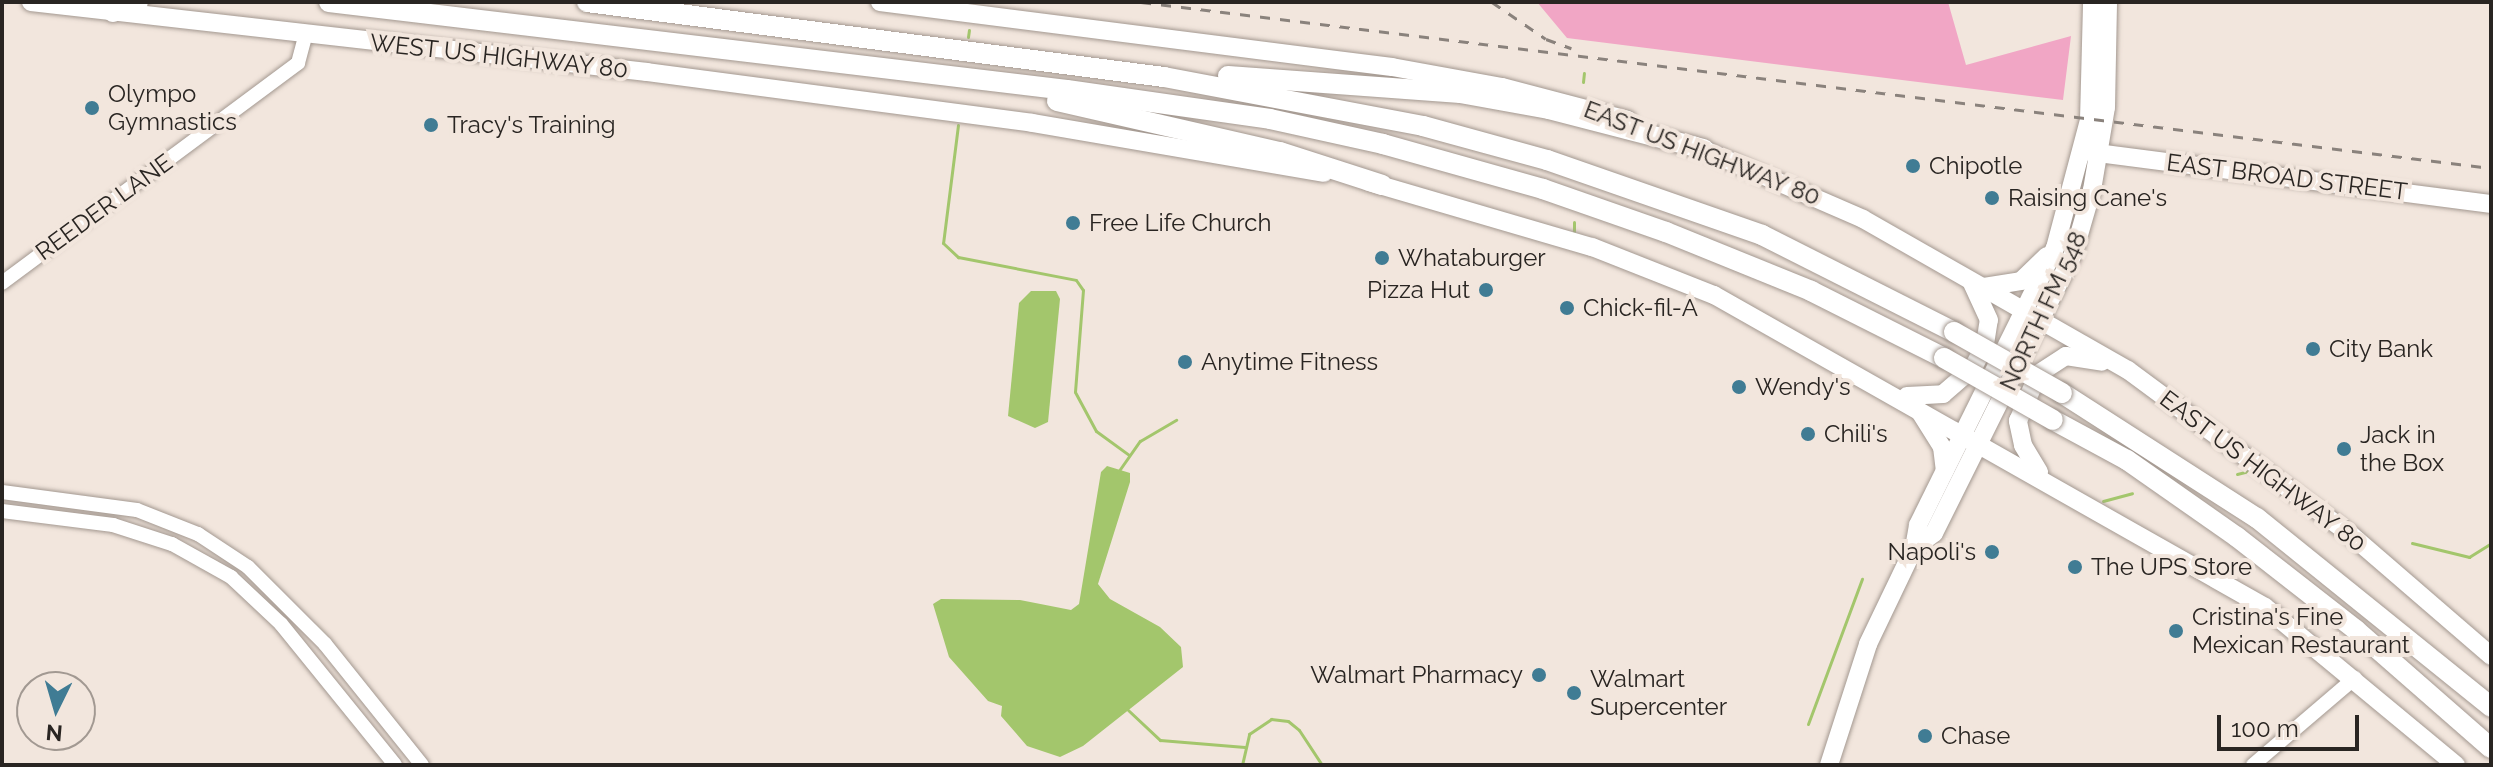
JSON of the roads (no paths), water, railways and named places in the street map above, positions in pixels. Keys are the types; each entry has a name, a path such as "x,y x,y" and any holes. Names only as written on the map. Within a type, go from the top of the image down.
{"highway":[{"path":"113,12 138,2"},
{"path":"329,2 1270,119 1442,160 1666,232 1811,291 1944,358 2127,460 2237,537 2356,630 2491,748"},
{"path":"587,2 1164,77 1299,99 1547,160 1762,235 1954,332 2062,393 2257,518 2491,707"},
{"path":"1164,77 1193,73 1460,93 1561,112 1704,149"},
{"path":"932,75 1280,152 1382,185"}],"main road":[{"name":"WEST US HIGHWAY 80","path":"31,2 967,115 1382,185"},
{"name":"EAST US HIGHWAY 80","path":"880,2 1392,67 1502,87 1594,110 1704,149 1818,197 2128,370 2351,535 2491,656"},
{"name":"NORTH FM 548","path":"1829,765 1868,644 1914,548 1918,525 2055,248 2091,152 2092,2"},
{"name":"NORTH FM 548","path":"1914,548 1934,533 2074,252 2091,152 2109,74 2108,2"},
{"name":"EAST BROAD STREET","path":"2091,152 2491,204"},
{"path":"1382,185 1539,230 1662,273 1714,295 2042,476 2265,607 2355,678 2456,765"},
{"path":"1893,392 1933,397 1952,390 1973,368 1985,344 1989,320 1976,284 2021,281 2055,248"},
{"path":"2042,476 2023,445 2018,421 2038,374 2053,361 2074,356 2128,370"},
{"path":"1913,404 1932,425 1945,470"}],"street":[{"name":"REEDER LANE","path":"2,283 298,63 306,34"},
{"path":"2,492 137,510 198,534 248,567 325,644 422,765"},
{"path":"2,511 113,525 172,544 231,577 281,624 395,765"},
{"path":"2253,765 2355,678"}],"waterway":[{"path":"968,37 969,30"},
{"path":"1583,82 1584,73"},
{"path":"958,125 943,243 958,257 1076,280 1083,290 1075,392 1096,431 1129,455"},
{"path":"1574,222 1574,231"},
{"path":"1118,472 1140,441 1176,420"},
{"path":"2237,474 2249,471"},
{"path":"2103,501 2132,493"},
{"path":"2412,543 2469,557 2491,543"},
{"path":"1808,724 1862,579"},
{"path":"1128,710 1160,740 1245,747"},
{"path":"1242,765 1249,734 1271,719 1288,721 1299,730 1322,765"}],"railway":[{"path":"1141,2 2491,168"},
{"path":"1492,2 1546,39 1571,48"}],"place":[{"name":"Olympo Gymnastics","path":"92,108"},
{"name":"Tracy's Training","path":"431,125"},
{"name":"Chipotle","path":"1913,166"},
{"name":"Raising Cane's","path":"1992,198"},
{"name":"Free Life Church","path":"1073,223"},
{"name":"Whataburger","path":"1382,258"},
{"name":"Pizza Hut","path":"1486,290"},
{"name":"Chick-fil-A","path":"1567,308"},
{"name":"City Bank","path":"2313,349"},
{"name":"Anytime Fitness","path":"1185,362"},
{"name":"Wendy's","path":"1739,387"},
{"name":"Chili's","path":"1808,434"},
{"name":"Jack in the Box","path":"2344,449"},
{"name":"Napoli's","path":"1992,552"},
{"name":"The UPS Store","path":"2075,567"},
{"name":"Cristina's Fine Mexican Restaurant","path":"2176,631"},
{"name":"Walmart Pharmacy","path":"1539,675"},
{"name":"Walmart Supercenter","path":"1574,693"},
{"name":"Chase","path":"1925,736"}]}
